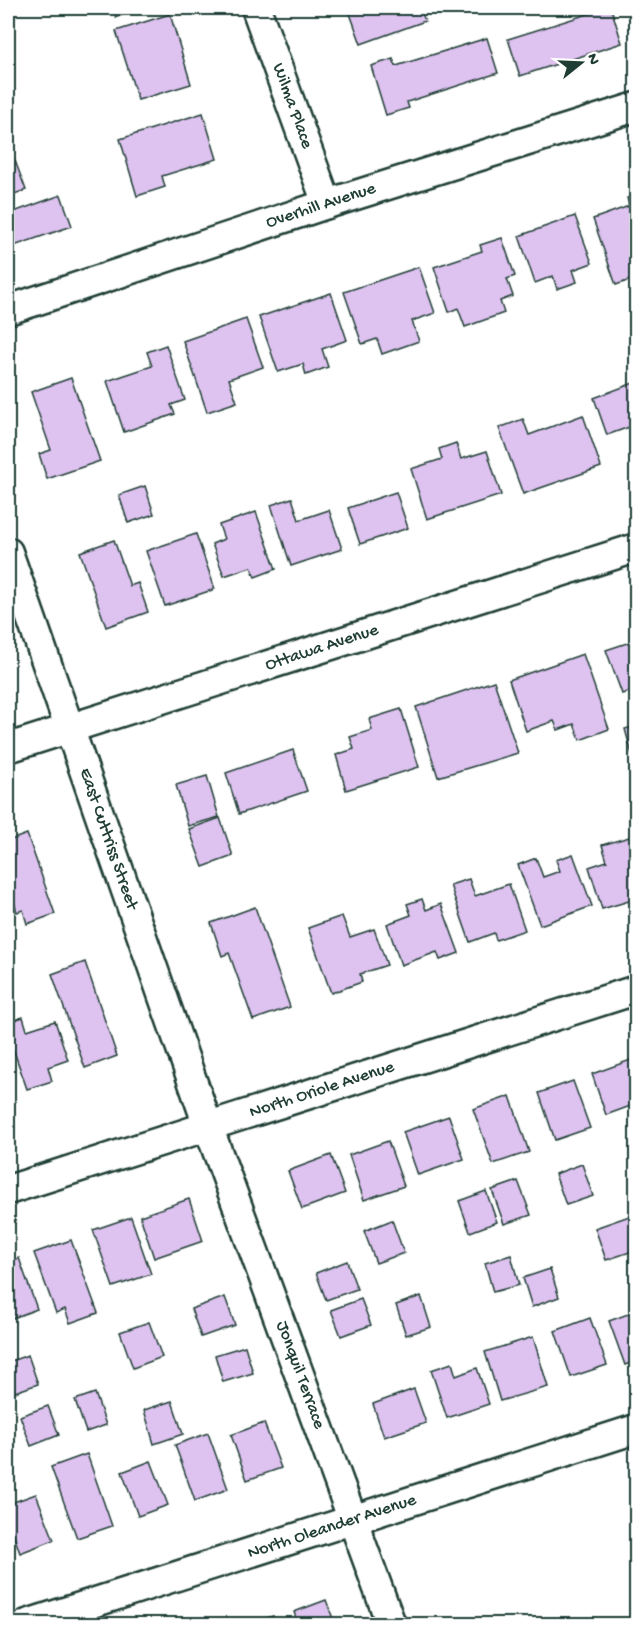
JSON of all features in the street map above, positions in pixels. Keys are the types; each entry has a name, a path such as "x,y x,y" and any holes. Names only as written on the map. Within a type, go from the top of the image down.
{"street":[{"name":"Wilma Place","path":"256,8 327,204"},
{"name":"Overhill Avenue","path":"8,310 327,204 636,107"},
{"name":"Ottawa Avenue","path":"8,748 636,548"},
{"name":"East Cuttriss Street","path":"8,552 208,1126"},
{"name":"North Oriole Avenue","path":"8,1190 636,990"},
{"name":"Jonquil Terrace","path":"208,1126 391,1624"},
{"name":"North Oleander Avenue","path":"27,1624 636,1429"}],"building":[{"path":"112,8 142,8 116,17"},
{"path":"348,8 420,8 425,21 361,44"},
{"path":"611,8 622,43 520,76 508,39"},
{"path":"170,14 191,84 138,100 116,31"},
{"path":"487,38 498,73 407,102 409,108 386,115 371,66 393,59 396,66"},
{"path":"203,113 217,159 162,176 165,187 137,196 120,139"},
{"path":"8,142 26,190 8,196"},
{"path":"61,195 72,226 8,248 8,214"},
{"path":"636,195 636,278 616,285 593,219 629,206 627,198"},
{"path":"575,216 592,263 573,270 577,282 557,289 553,276 535,283 519,236"},
{"path":"502,238 515,276 507,279 513,296 500,301 504,313 465,327 458,308 449,312 434,267 482,251 480,245"},
{"path":"419,267 435,313 412,321 419,341 382,354 377,339 362,344 344,292"},
{"path":"331,293 347,340 322,349 328,367 306,375 303,364 278,372 259,317"},
{"path":"246,319 263,367 229,379 237,402 207,412 183,341"},
{"path":"166,345 185,400 171,405 175,414 124,432 107,381 152,366 147,352"},
{"path":"71,378 100,461 47,479 39,454 51,450 31,392"},
{"path":"636,382 636,428 635,425 607,435 594,398"},
{"path":"583,415 601,467 523,494 499,428 523,419 529,435"},
{"path":"456,443 461,459 487,451 501,495 427,519 411,469 442,459 439,449"},
{"path":"145,486 154,514 128,523 119,495"},
{"path":"396,492 408,528 360,544 348,508"},
{"path":"292,498 299,520 329,510 342,549 291,566 271,505"},
{"path":"256,512 276,569 255,577 251,567 224,576 212,544 224,539 219,525"},
{"path":"196,534 215,589 165,606 146,551"},
{"path":"114,540 130,586 138,583 148,612 106,627 80,552"},
{"path":"636,640 636,689 622,694 606,650"},
{"path":"583,654 609,729 580,740 574,724 558,730 554,721 526,731 509,680"},
{"path":"494,681 518,753 438,777 416,707"},
{"path":"401,709 419,767 346,790 336,755 354,749 350,737 372,730 369,719"},
{"path":"636,726 636,757 633,758 625,729"},
{"path":"293,750 307,791 239,814 226,773"},
{"path":"207,776 219,817 188,826 176,785"},
{"path":"220,818 233,856 203,867 189,829"},
{"path":"27,834 55,914 27,924 23,910 17,912 8,884 8,841"},
{"path":"636,835 636,888 634,888 636,899 602,909 589,867 607,861 602,845"},
{"path":"573,854 592,906 540,925 518,865 536,858 543,877 560,871 556,860"},
{"path":"469,879 475,896 509,884 525,930 496,940 494,933 470,942 450,885"},
{"path":"422,899 426,910 441,904 459,953 440,960 437,952 401,965 387,924 411,915 407,904"},
{"path":"255,907 290,1007 253,1020 229,953 222,956 211,923"},
{"path":"342,916 350,937 374,929 387,965 360,974 362,982 331,993 308,928"},
{"path":"85,962 117,1056 85,1068 52,974"},
{"path":"23,1017 27,1030 55,1021 68,1060 48,1067 52,1081 27,1089 8,1034 8,1022"},
{"path":"636,1058 636,1104 606,1115 592,1074"},
{"path":"573,1081 590,1128 555,1140 539,1093"},
{"path":"510,1096 529,1152 493,1164 473,1109"},
{"path":"449,1116 464,1159 418,1175 403,1132"},
{"path":"388,1141 404,1186 364,1200 349,1155"},
{"path":"331,1155 345,1193 302,1209 288,1171"},
{"path":"582,1164 593,1196 566,1205 555,1174"},
{"path":"518,1181 531,1215 504,1224 492,1190"},
{"path":"486,1191 497,1222 470,1232 459,1201"},
{"path":"189,1199 203,1241 154,1258 140,1216"},
{"path":"635,1214 636,1250 606,1260 595,1228"},
{"path":"131,1217 151,1274 113,1287 93,1230"},
{"path":"392,1220 404,1253 376,1263 364,1231"},
{"path":"71,1240 98,1313 70,1323 65,1309 56,1313 34,1253"},
{"path":"511,1255 519,1285 493,1292 485,1263"},
{"path":"19,1258 37,1309 8,1320 8,1262"},
{"path":"347,1261 357,1289 326,1300 316,1273"},
{"path":"550,1269 559,1297 532,1307 523,1278"},
{"path":"421,1296 431,1327 406,1335 396,1305"},
{"path":"225,1297 235,1325 201,1337 191,1309"},
{"path":"361,1299 371,1325 341,1336 331,1310"},
{"path":"636,1311 636,1361 625,1365 609,1321"},
{"path":"590,1318 607,1365 571,1377 555,1331"},
{"path":"149,1322 162,1357 133,1368 120,1332"},
{"path":"533,1337 548,1387 500,1401 485,1352"},
{"path":"245,1346 253,1373 223,1382 215,1355"},
{"path":"28,1355 38,1384 15,1392 8,1371 8,1362"},
{"path":"452,1363 456,1376 477,1368 489,1404 447,1418 431,1370"},
{"path":"414,1389 426,1423 384,1437 373,1404"},
{"path":"95,1393 106,1425 86,1432 75,1400"},
{"path":"172,1401 183,1434 154,1444 144,1410"},
{"path":"48,1406 59,1435 31,1446 20,1416"},
{"path":"264,1423 281,1468 247,1480 231,1435"},
{"path":"208,1433 228,1489 195,1501 175,1445"},
{"path":"87,1454 112,1526 77,1538 51,1467"},
{"path":"151,1461 168,1505 138,1516 122,1472"},
{"path":"36,1494 54,1540 20,1553 8,1519 8,1504"},
{"path":"326,1600 335,1624 298,1624 294,1612"},
{"path":"273,1616 276,1624 247,1624"}]}
